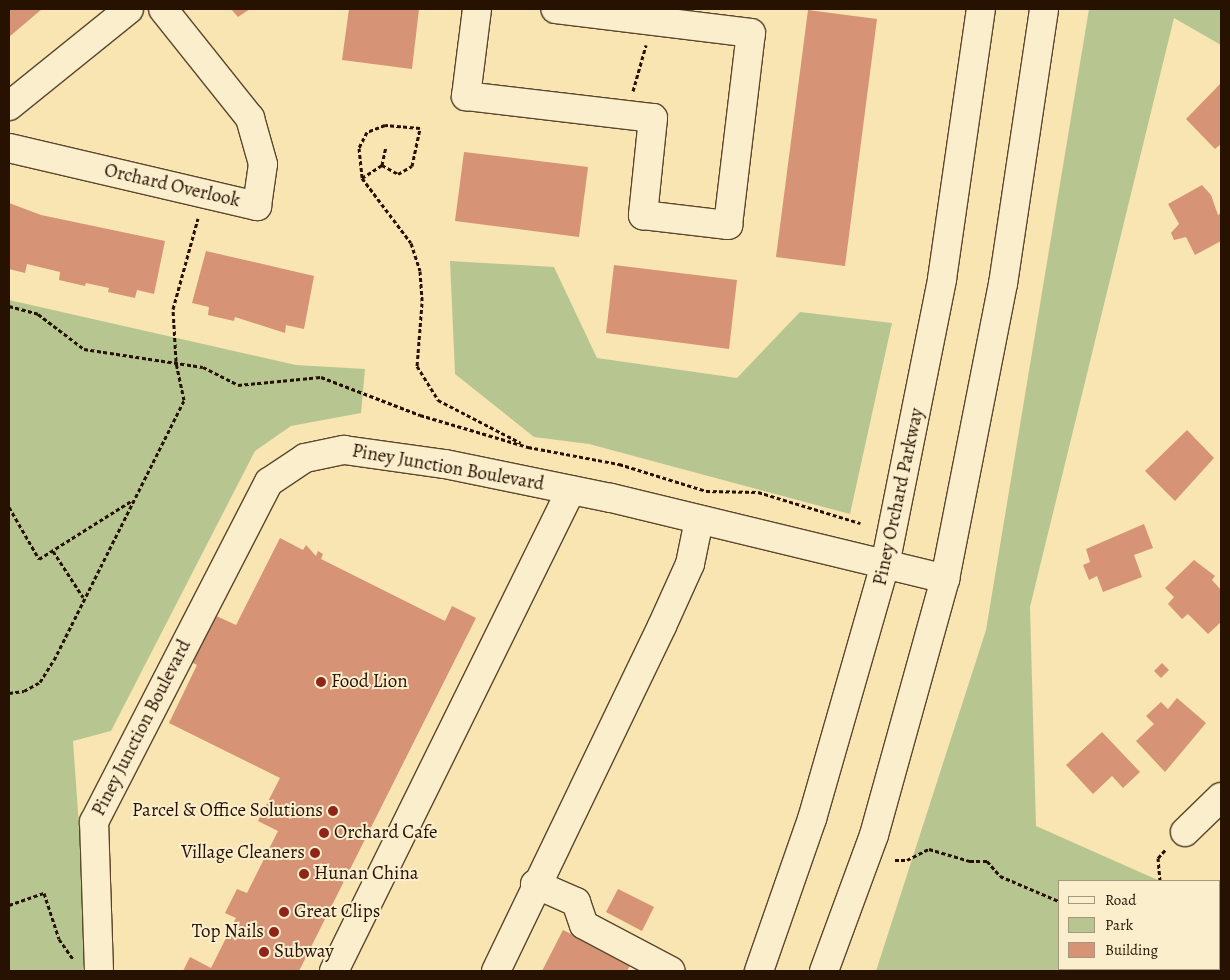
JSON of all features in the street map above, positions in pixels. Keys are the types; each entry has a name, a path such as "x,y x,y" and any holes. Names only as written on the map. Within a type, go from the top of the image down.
{"street":[{"path":"9,106 129,9"},
{"name":"Orchard Overlook","path":"9,148 257,206 263,164 250,118 163,9"},
{"path":"477,9 466,96 654,118 643,215 728,224 751,33 554,9"},
{"name":"Piney Orchard Parkway","path":"759,971 812,819 885,564 942,279 981,9"},
{"path":"824,971 874,835 945,579 1003,284 1044,9"},
{"name":"Piney Junction Boulevard","path":"87,967 94,822 269,482 305,458 344,450 532,482 945,579"},
{"path":"334,971 572,490"},
{"path":"496,971 534,884 662,626 690,564 699,520"},
{"path":"1185,832 1221,797"},
{"path":"534,884 576,902 584,925 671,971"}],"path":[{"path":"634,102 633,84 647,38"},
{"path":"382,166 398,174 412,166 420,128 386,125 367,132 359,148 362,178 411,243 420,271 422,304 417,366 424,384 438,400 528,447"},
{"path":"362,178 382,166 386,146"},
{"path":"9,693 24,691 40,682 184,400 176,361 173,309 205,194"},
{"path":"9,306 38,314 84,349 176,361 203,367 238,385 321,377 420,415 528,447 619,464 706,491 758,492 860,523"},
{"path":"528,447 532,482"},
{"path":"9,508 39,559 132,501"},
{"path":"53,551 83,597"},
{"path":"1160,880 1158,858 1185,832"},
{"path":"895,860 907,860 929,849 960,855 970,861 988,861 1000,876 1058,901"},
{"path":"9,905 44,893 59,939 87,967"}],"green space":[{"path":"1089,9 1221,9 1221,45 1174,18 1030,607 1036,826 1158,880 1058,880 1058,970 1220,970 1220,939 1221,971 876,971 986,630"},
{"path":"450,261 554,267 597,358 737,378 800,312 892,323 850,514 589,444 534,437 455,374"},
{"path":"9,300 296,365 365,369 361,413 291,426 255,451 111,731 73,741 86,926 83,971 9,971"}],"building":[{"path":"9,9 42,9 9,37"},
{"path":"231,9 250,9 238,17"},
{"path":"349,9 419,9 412,69 342,60"},
{"path":"808,10 877,19 845,266 776,257"},
{"path":"1221,83 1221,144 1215,149 1186,119"},
{"path":"464,152 588,167 579,237 455,221"},
{"path":"1202,185 1211,195 1218,215 1221,213 1221,241 1195,255 1186,237 1174,240 1171,233 1179,224 1168,204"},
{"path":"9,203 41,215 165,241 154,294 137,290 135,298 108,292 109,288 86,283 85,286 59,280 60,272 27,264 25,273 9,269"},
{"path":"206,251 314,276 304,329 286,325 285,333 235,317 234,321 208,315 209,307 192,303"},
{"path":"614,265 737,280 729,349 606,333"},
{"path":"1187,430 1214,458 1175,501 1145,471"},
{"path":"1144,524 1153,548 1134,555 1142,577 1103,592 1097,576 1089,580 1083,565 1090,562 1086,549"},
{"path":"280,538 303,550 306,545 316,556 318,551 323,554 321,559 445,621 452,606 476,618 299,971 183,971 190,957 211,968 236,918 225,913 237,889 247,893 278,831 258,821 280,778 169,723 197,665 189,661 212,614 236,625"},
{"path":"1194,560 1215,576 1212,580 1221,590 1221,622 1208,634 1188,614 1182,619 1168,604 1174,597 1165,588"},
{"path":"1162,663 1169,670 1161,678 1154,671"},
{"path":"1177,698 1206,723 1165,772 1136,741 1154,724 1146,716 1161,702 1168,709"},
{"path":"1102,732 1140,772 1123,788 1112,776 1093,794 1066,765"},
{"path":"618,889 654,907 642,931 606,912"},
{"path":"563,930 631,964 627,971 542,971"}],"place":[{"name":"Food Lion","path":"321,682"},
{"name":"Parcel & Office Solutions","path":"333,811"},
{"name":"Orchard Cafe","path":"324,833"},
{"name":"Village Cleaners","path":"315,853"},
{"name":"Hunan China","path":"304,874"},
{"name":"Great Clips","path":"284,912"},
{"name":"Top Nails","path":"274,932"},
{"name":"Subway","path":"264,952"}]}
